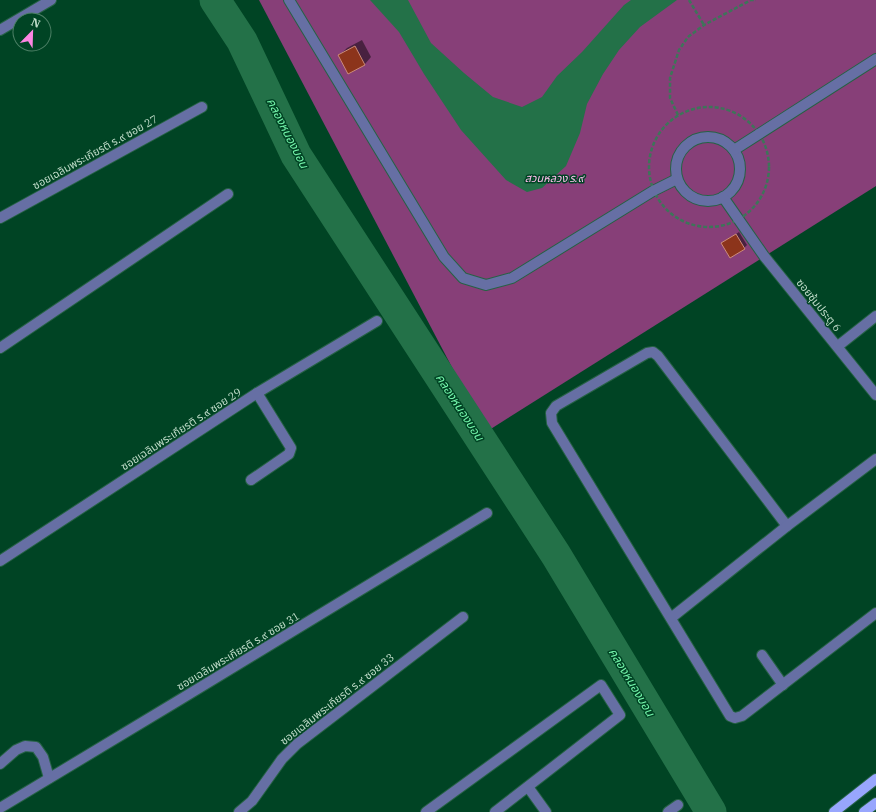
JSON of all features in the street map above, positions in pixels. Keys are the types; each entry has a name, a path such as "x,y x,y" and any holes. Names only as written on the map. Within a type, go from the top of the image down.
{"main road":[{"path":"834,812 876,779"},
{"path":"864,812 876,803"}],"street":[{"path":"0,30 51,0"},
{"path":"290,0 444,257 463,278 486,285 512,278 654,191 677,179"},
{"path":"734,150 758,133 876,59"},
{"name":"ซอยเฉลิมพระเกียรติ ร.๙ ซอย 27","path":"0,218 202,107"},
{"path":"712,137 724,141 734,150 739,162 739,176 734,189 723,198 710,201 695,199 684,191 677,179 675,166 679,153 687,144 699,138 712,137"},
{"path":"0,348 228,194"},
{"name":"ซอยซุ้มประตู 6","path":"723,198 764,256 876,395"},
{"path":"838,346 876,316"},
{"name":"ซอยเฉลิมพระเกียรติ ร.๙ ซอย 29","path":"0,561 257,393 377,321"},
{"path":"786,526 658,356 653,352 647,352 556,406 551,413 552,423 730,716 735,718 742,716 876,613"},
{"path":"251,480 289,454 291,448 257,393"},
{"path":"671,618 786,526 876,459"},
{"name":"ซอยเฉลิมพระเกียรติ ร.๙ ซอย 31","path":"0,808 487,513"},
{"name":"ซอยเฉลิมพระเกียรติ ร.๙ ซอย 33","path":"239,812 252,801 282,759 297,744 463,617"},
{"path":"762,655 783,685"},
{"path":"426,812 601,685 620,715 495,812"},
{"path":"0,764 16,750 25,746 36,747 43,757 50,778"},
{"path":"528,787 546,812"},
{"path":"668,812 678,805"}],"path":[{"path":"678,116 670,98 670,78 679,50 688,37 704,25 751,0 756,0"},
{"path":"689,1 704,25"},
{"path":"712,107 730,111 746,120 758,133 767,151 769,171 764,190 754,207 738,219 720,226 700,226 680,220 664,208 654,191 649,174 649,157 655,141 664,126 678,116 694,109 712,107"}],"green space":[{"name":"สวนหลวง ร.๙","path":"259,0 876,0 876,186 486,432"}],"shaded area":[{"path":"370,0 408,0 431,43 493,97 522,107 542,97 557,76 582,52 624,5 631,0 677,0 640,27 619,50 603,74 587,104 580,133 566,166 542,188 527,192 506,180 461,130 424,74 399,32"}],"building":[{"path":"355,46 365,65 348,74 338,55"},
{"path":"736,234 745,249 730,258 721,243"}],"waterway":[{"name":"คลองหนองบอน","path":"215,0 242,41 296,155 556,555 711,812"}]}
